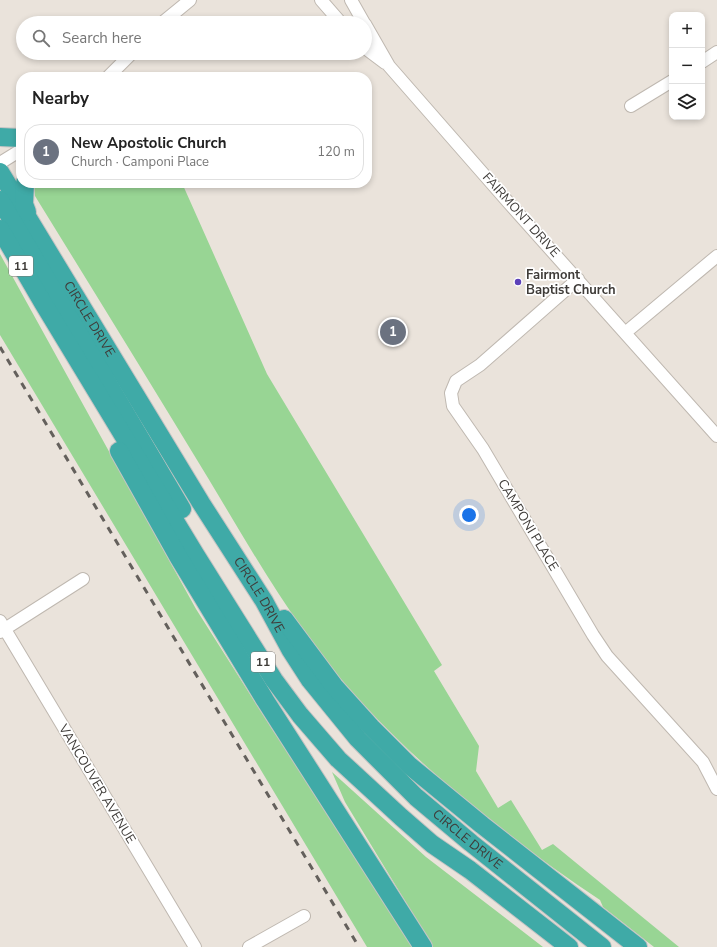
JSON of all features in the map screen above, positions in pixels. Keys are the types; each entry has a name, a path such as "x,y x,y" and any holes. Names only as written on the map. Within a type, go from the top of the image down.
{"highway":[{"path":"0,137 16,138"},
{"name":"CIRCLE DRIVE","path":"0,172 201,504 264,601 290,650 310,680 370,753 402,784 438,816 602,947"},
{"path":"25,188 24,204 30,222"},
{"path":"0,200 190,522 267,668"},
{"name":"CIRCLE DRIVE","path":"0,229 43,303 195,554 284,694 310,728 368,787 432,844 470,870 569,947"},
{"path":"43,303 84,389 179,558 265,700 423,947"},
{"path":"264,601 284,619 334,686 371,727 410,766 482,825 638,947"}],"street":[{"path":"171,16 190,0"},
{"path":"321,0 335,16"},
{"name":"FAIRMONT DRIVE","path":"351,0 360,16"},
{"name":"FAIRMONT DRIVE","path":"372,36 389,66 717,436"},
{"path":"705,60 717,52"},
{"name":"FAIRMONT DRIVE","path":"372,53 389,66"},
{"path":"113,72 125,60"},
{"path":"631,106 669,83"},
{"path":"0,163 16,153"},
{"path":"625,333 717,256"},
{"name":"CAMPONI PLACE","path":"578,279 480,365 456,381 451,393 451,399 453,406 483,449 593,635 607,656 703,762 717,789"},
{"path":"2,628 83,579"},
{"name":"VANCOUVER AVENUE","path":"2,628 195,947"},
{"path":"249,947 304,916"}],"green space":[{"path":"34,188 184,188 267,374 442,665 434,671 479,746 476,771 498,808 511,800 542,850 553,844 679,947 654,947 603,907 600,900 506,833 446,784 390,732 340,678 299,624 261,566 35,196"},
{"path":"0,254 196,609 272,729 331,817 412,947 367,947 0,335"},
{"path":"332,772 426,857 543,947 433,947 345,802"}],"railway":[{"path":"0,347 359,947"}],"place":[{"name":"Fairmont Baptist Church","path":"518,282"},
{"name":"New Apostolic Church","path":"393,332"}]}
